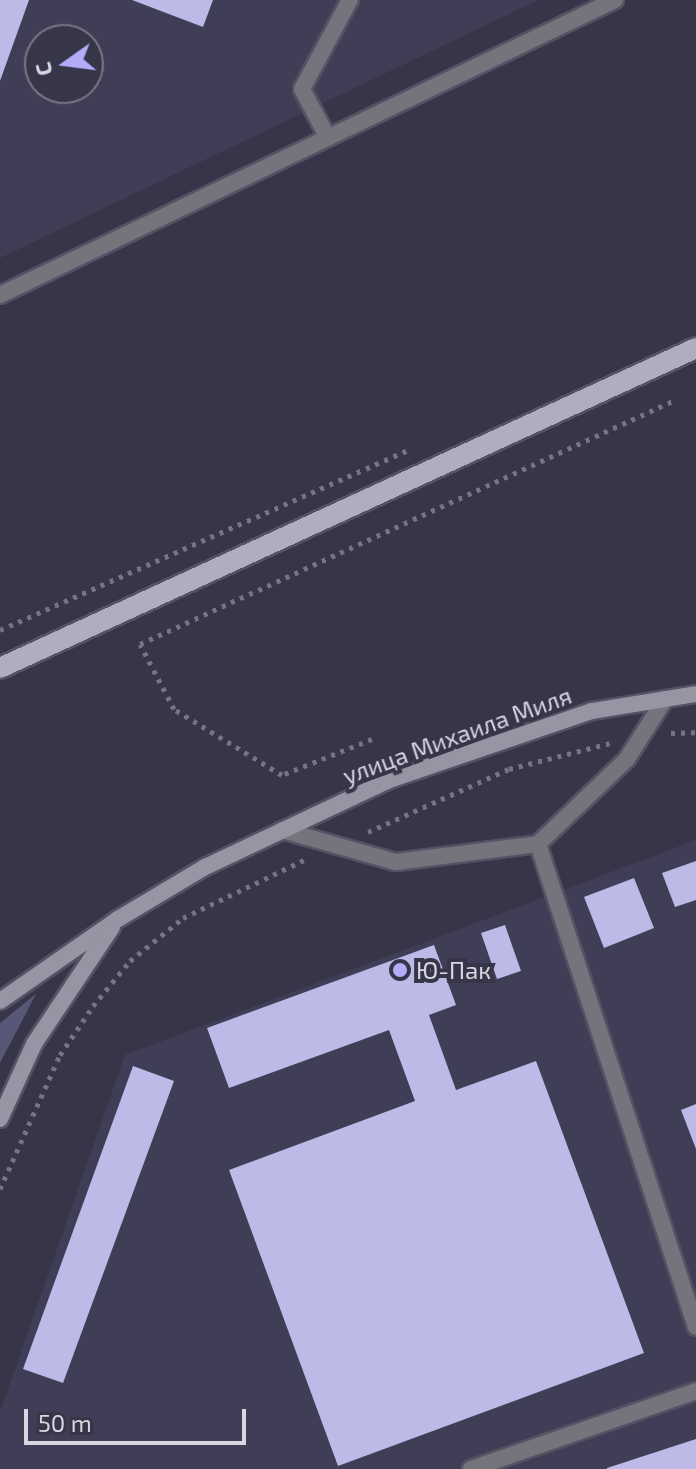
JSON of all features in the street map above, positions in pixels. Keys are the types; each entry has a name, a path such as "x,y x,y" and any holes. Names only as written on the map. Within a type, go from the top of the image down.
{"main road":[{"path":"0,668 696,348"},
{"name":"улица Михаила Миля","path":"0,1001 118,919 205,867 418,770 592,711 696,694"},
{"name":"улица Михаила Миля","path":"0,1119 34,1044 118,919"}],"lane":[{"path":"328,138 302,89 350,0"},
{"path":"0,295 615,0"},
{"path":"282,830 396,862 538,844 627,759 665,699"},
{"path":"538,844 696,1327"},
{"path":"471,1469 696,1391"}],"path":[{"path":"372,739 282,775 174,709 140,644 675,400"},
{"path":"0,630 417,446"},
{"path":"0,1189 60,1055 93,1006 130,961 183,918 214,901 509,769 642,735 696,732"}],"shaded area":[{"path":"0,0 538,0 0,258"},
{"path":"696,840 696,1469 0,1469 0,1412 125,1055"},
{"path":"36,994 0,1063 0,1023"}],"building":[{"path":"0,0 29,0 0,81"},
{"path":"132,0 213,0 203,27"},
{"path":"696,861 696,900 675,907 662,873"},
{"path":"634,878 654,928 604,948 584,897"},
{"path":"505,925 521,971 497,979 481,933"},
{"path":"434,945 456,1005 429,1015 456,1090 536,1061 644,1353 338,1466 229,1170 415,1101 389,1030 229,1088 207,1028"},
{"path":"133,1066 174,1081 63,1383 23,1369"},
{"path":"696,1104 696,1149 681,1110"},
{"path":"696,1439 696,1469 607,1469 607,1468"}],"place":[{"name":"Ю-Пак","path":"400,970"}]}
